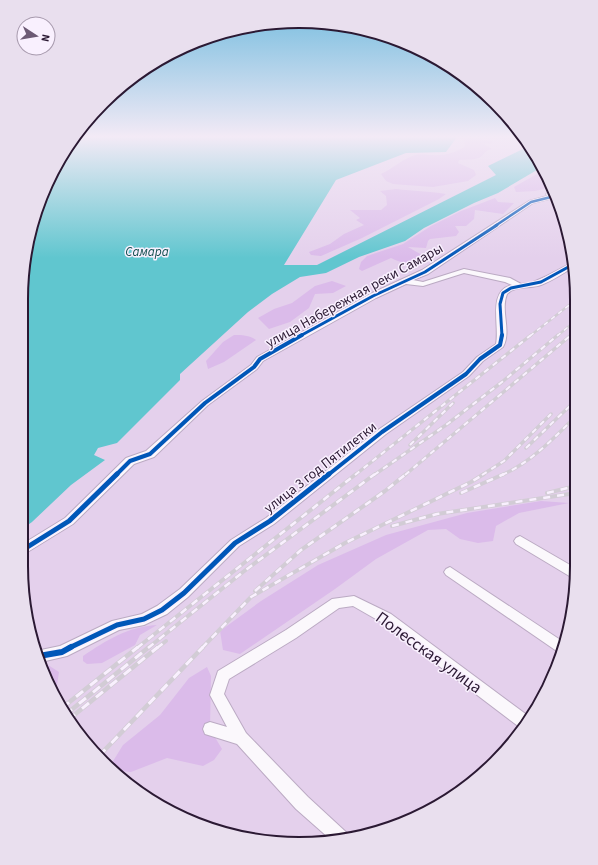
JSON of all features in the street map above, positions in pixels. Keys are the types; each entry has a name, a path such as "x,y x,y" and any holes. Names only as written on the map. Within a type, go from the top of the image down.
{"street":[{"name":"улица Набережная реки Самары","path":"28,547 69,521 130,461 150,454 205,403 254,367 260,359 302,334 404,281 425,272 531,202 549,196"},
{"name":"улица 3 год Пятилетки","path":"43,655 62,652 117,625 133,620 144,619 162,610 184,592 235,543 270,521 382,432 466,374 480,359 500,345 503,332 501,300 503,293 518,285 535,284 568,267"},
{"path":"404,281 424,284 464,271 507,280 518,285"},
{"path":"520,541 570,571"},
{"path":"450,572 558,646"},
{"name":"Полесская улица","path":"336,835 302,803 241,738 217,695 223,675 291,634 336,603 354,601 386,618 522,720"},
{"path":"210,729 241,738"}],"shaded area":[{"path":"383,177 473,177 468,181 433,187 393,184 386,181"},
{"path":"531,177 541,177 546,188 535,191 516,192 514,187"},
{"path":"396,189 446,194 362,238 321,256 311,255 309,252 330,244 344,234 364,225 356,220 360,218 350,210 381,210 387,205 386,196 380,191"},
{"path":"495,198 498,202 514,203 503,214 475,210 474,219 466,226 455,226 459,232 456,236 430,239 426,248 408,247 422,255 415,261 404,263 391,258 362,271 359,269 361,262 367,256 403,244 431,226 461,211"},
{"path":"332,281 346,286 333,293 315,294 309,308 290,322 269,329 258,318 274,309 292,303 315,286"},
{"path":"234,335 248,336 256,340 224,362 208,369 206,361 223,342"},
{"path":"541,501 569,503 519,513 496,526 493,541 478,543 460,539 446,529 428,530 376,559 240,654 223,650 220,631 261,601 318,565 386,535 467,513"},
{"path":"157,625 140,635 135,645 102,663 87,664 83,661 83,656 118,635 136,628"},
{"path":"47,665 59,672 56,686"},
{"path":"207,667 211,676 210,729 222,749 214,760 203,766 167,758 131,772 121,771 112,763 123,745 160,715 189,678"}],"water":[{"name":"Самара","path":"57,177 343,177 336,180 284,265 317,265 491,177 524,177 498,193 474,203 424,228 405,241 359,257 326,273 300,277 272,294 248,312 180,374 180,380 117,443 98,448 94,455 105,460 71,485 28,525 28,299 30,264 42,212"}],"railway":[{"path":"530,336 570,304"},
{"path":"557,336 570,325"},
{"path":"355,475 531,335"},
{"path":"374,475 446,425 502,382 558,335"},
{"path":"405,475 570,336"},
{"path":"410,445 453,403"},
{"path":"526,448 570,406"},
{"path":"482,475 504,461 551,414"},
{"path":"502,475 513,470 532,457 570,422"},
{"path":"137,648 356,474"},
{"path":"148,648 243,572 375,474"},
{"path":"255,591 301,550 385,491 406,474"},
{"path":"202,648 251,597 345,543 471,482 484,474"},
{"path":"461,493 504,474"},
{"path":"547,493 570,487"},
{"path":"392,526 437,514 570,494"},
{"path":"157,648 166,641"},
{"path":"66,705 138,647"},
{"path":"70,711 149,647"},
{"path":"73,716 158,647"},
{"path":"102,753 203,647"}],"cycle path":[{"path":"28,547 69,521 130,461 150,454 205,403 254,367 260,359 373,296 425,272 531,202 550,197"},
{"path":"43,655 62,652 117,625 144,619 162,610 184,593 235,543 270,521 382,432 466,374 480,359 500,345 502,333 500,304 503,293 506,290 516,286 536,284 568,267"}]}
